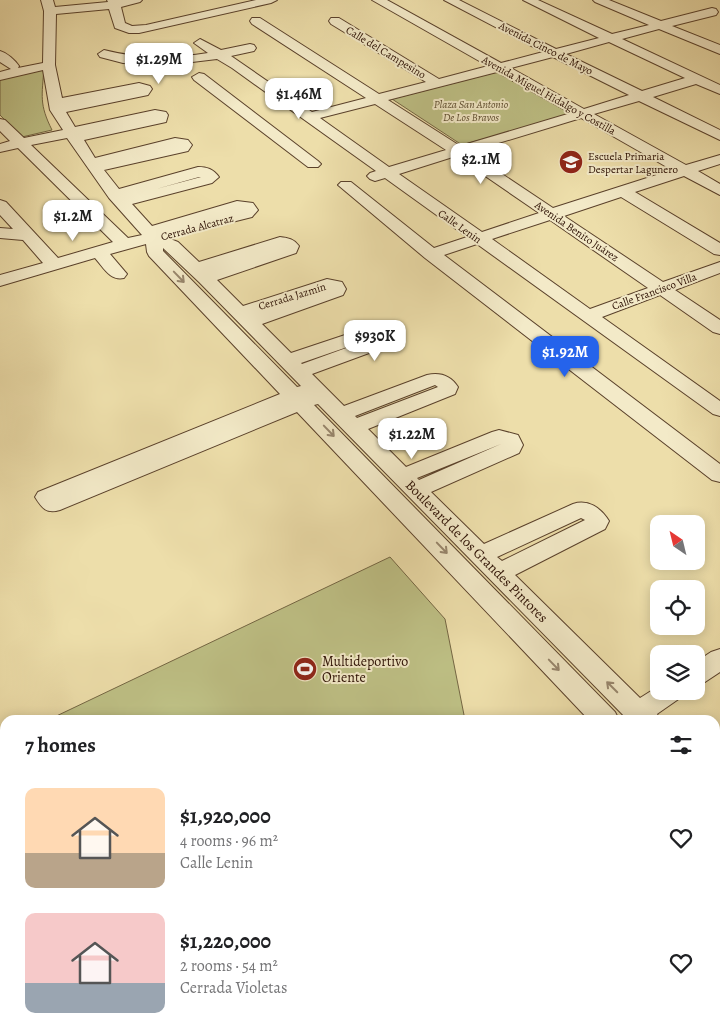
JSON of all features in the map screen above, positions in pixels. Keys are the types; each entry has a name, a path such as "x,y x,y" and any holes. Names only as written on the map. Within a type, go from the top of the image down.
{"street":[{"path":"48,5 136,0"},
{"path":"114,2 119,25 134,30 146,29 271,0"},
{"name":"Avenida Miguel Hidalgo y Costilla","path":"378,0 720,190"},
{"name":"Avenida Cinco de Mayo","path":"450,0 720,136"},
{"path":"529,0 720,90"},
{"path":"599,0 659,25 717,46"},
{"name":"Boulevard de los Grandes Pintores","path":"48,5 49,64 56,107 93,166 151,235 172,246 201,273 304,380 602,715"},
{"path":"282,140 305,128 377,98 712,12"},
{"name":"Avenida Benito Juárez","path":"256,21 459,152 720,328"},
{"name":"Calle del Campesino","path":"335,21 437,83"},
{"name":"Calle Lenin","path":"200,43 220,54 305,128 324,128 720,410"},
{"path":"104,54 125,60 156,63 250,48"},
{"path":"0,55 13,66"},
{"path":"0,76 49,64"},
{"path":"199,77 313,164"},
{"path":"697,79 583,115 346,185 432,254 720,475"},
{"path":"139,86 146,89 143,92 56,107 139,86"},
{"path":"0,148 20,142 72,135 162,117 162,115 155,114 72,135"},
{"path":"0,123 124,244"},
{"path":"175,142 185,145 183,148 93,166 175,142"},
{"path":"432,254 720,159"},
{"path":"622,191 720,250"},
{"path":"0,205 54,264"},
{"name":"Cerrada Alcatraz","path":"237,206 247,206 250,210 246,214 151,235 237,206"},
{"path":"0,233 28,235"},
{"path":"0,280 151,235"},
{"name":"Boulevard de los Grandes Pintores","path":"151,235 155,252 304,380 348,421 641,715"},
{"path":"99,252 118,274"},
{"name":"Calle Francisco Villa","path":"588,316 720,267"},
{"path":"304,380 52,505 46,497 304,380"},
{"path":"701,397 720,390"},
{"path":"481,555 581,510 594,515 598,521 597,524 499,573"},
{"path":"705,669 720,659"},
{"path":"645,715 661,700"}],"green space":[{"path":"44,68 42,100 52,130 22,137 0,115 0,79"},
{"name":"Plaza San Antonio De Los Bravos","path":"497,72 571,114 462,145 392,99"},
{"name":"Multideportivo Oriente","path":"390,557 445,619 464,715 58,715"}],"place":[{"name":"Escuela Primaria Despertar Lagunero","path":"571,162"},
{"name":"Multideportivo Oriente","path":"305,669"}]}
